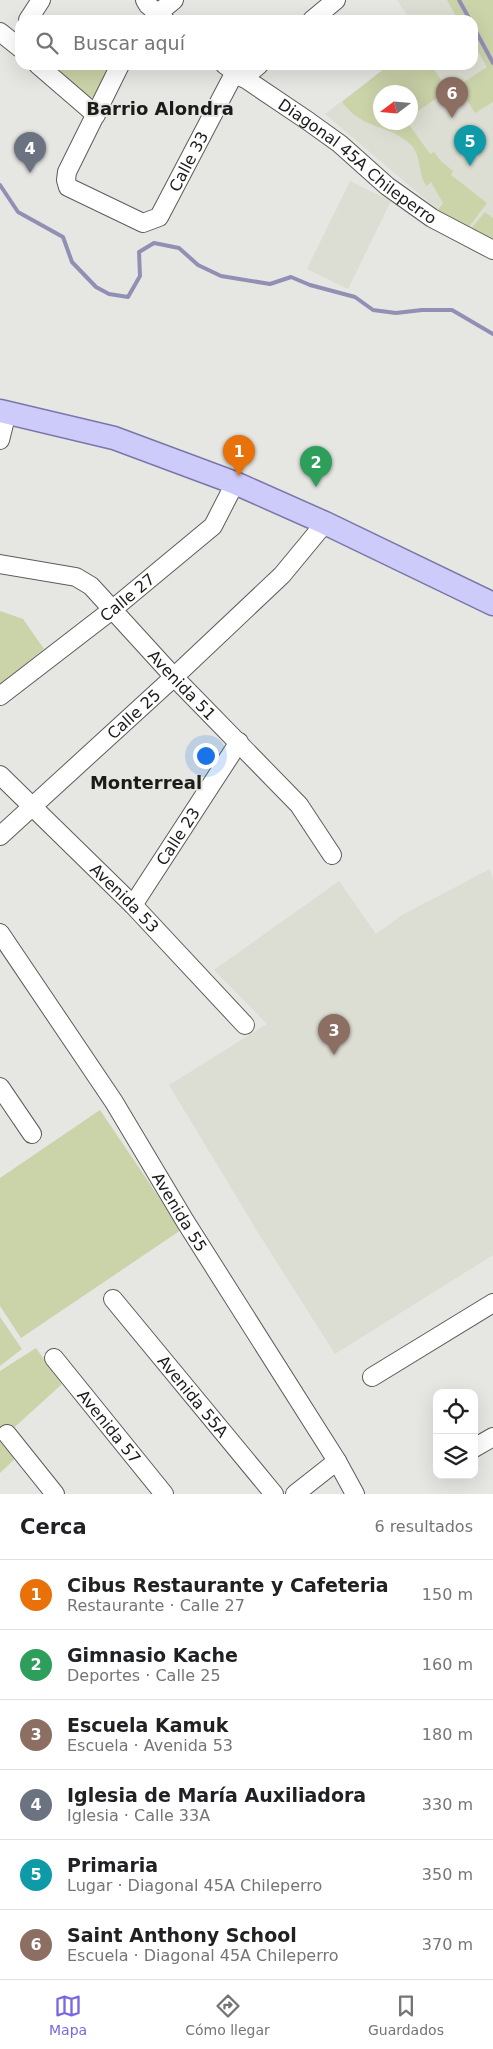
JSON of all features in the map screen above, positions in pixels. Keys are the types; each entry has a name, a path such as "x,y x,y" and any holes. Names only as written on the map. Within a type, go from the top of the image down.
{"main road":[{"path":"3,412 114,438 235,483 325,523 493,604"}],"street":[{"path":"31,15 40,0"},
{"path":"151,12 174,0"},
{"path":"318,15 336,0"},
{"path":"44,70 96,115 118,70"},
{"name":"Calle 33","path":"96,115 67,172 66,180 68,186 143,223 151,221 159,217 234,72"},
{"name":"Diagonal 45A Chileperro","path":"234,72 340,144 387,186 432,218 493,250"},
{"path":"0,440 3,412"},
{"name":"Calle 27","path":"0,696 113,609 213,526 235,483"},
{"name":"Calle 25","path":"0,836 282,575 325,523"},
{"name":"Avenida 51","path":"0,564 76,577 91,586 174,677 300,805 332,855"},
{"name":"Calle 23","path":"133,905 239,742"},
{"name":"Avenida 53","path":"0,775 133,905 245,1025"},
{"name":"Avenida 55","path":"0,934 114,1102 185,1221 337,1461 355,1494"},
{"path":"0,1088 32,1134"},
{"name":"Avenida 55A","path":"113,1298 274,1494"},
{"path":"372,1377 493,1303"},
{"name":"Avenida 57","path":"54,1358 164,1494"},
{"path":"7,1434 55,1494"},
{"path":"478,1446 493,1437"},
{"path":"295,1494 337,1461"}],"shaded area":[{"path":"397,0 493,0 493,239 438,210 325,114 382,70 478,70 478,15 407,15"},
{"path":"350,181 391,201 348,289 307,269"},
{"path":"490,869 493,881 493,1255 335,1354 257,1231 169,1085 267,1024 214,970 339,881 376,934 402,915"}],"green space":[{"path":"447,0 493,0 493,102 475,113 458,86 487,67 478,51 478,15 455,15"},
{"path":"58,70 108,70 100,91 96,95 87,98"},
{"path":"383,70 434,70 448,90 418,111 418,85 373,85 373,125 352,113 342,102"},
{"path":"386,130 413,130 430,154 434,152 453,171 451,175 487,203 468,228 438,210 443,203 431,182 427,186 424,182 414,149 404,139"},
{"path":"485,212 493,218 493,239 471,229"},
{"path":"0,611 23,619 44,649 0,684"},
{"path":"100,1110 181,1230 21,1338 0,1306 0,1178"},
{"path":"0,1317 22,1349 0,1366"},
{"path":"36,1348 62,1384 7,1434 22,1452 0,1473 0,1371"}],"waterway":[{"path":"459,0 467,15"},
{"path":"478,35 493,63"},
{"path":"0,185 18,212 63,237 72,262 96,287 109,294 128,297 140,276 139,252 154,243 179,248 198,265 221,276 270,284 291,277 310,285 355,297 373,310 396,313 422,310 452,310 493,334"}],"place":[{"name":"Saint Anthony School","path":"452,118"},
{"name":"Primaria","path":"470,166"},
{"name":"Iglesia de María Auxiliadora","path":"30,173"},
{"name":"Cibus Restaurante y Cafeteria","path":"239,476"},
{"name":"Gimnasio Kache","path":"316,487"},
{"name":"Escuela Kamuk","path":"334,1055"}],"district":[{"name":"Barrio Alondra","path":"160,108"},
{"name":"Monterreal","path":"146,782"}]}
